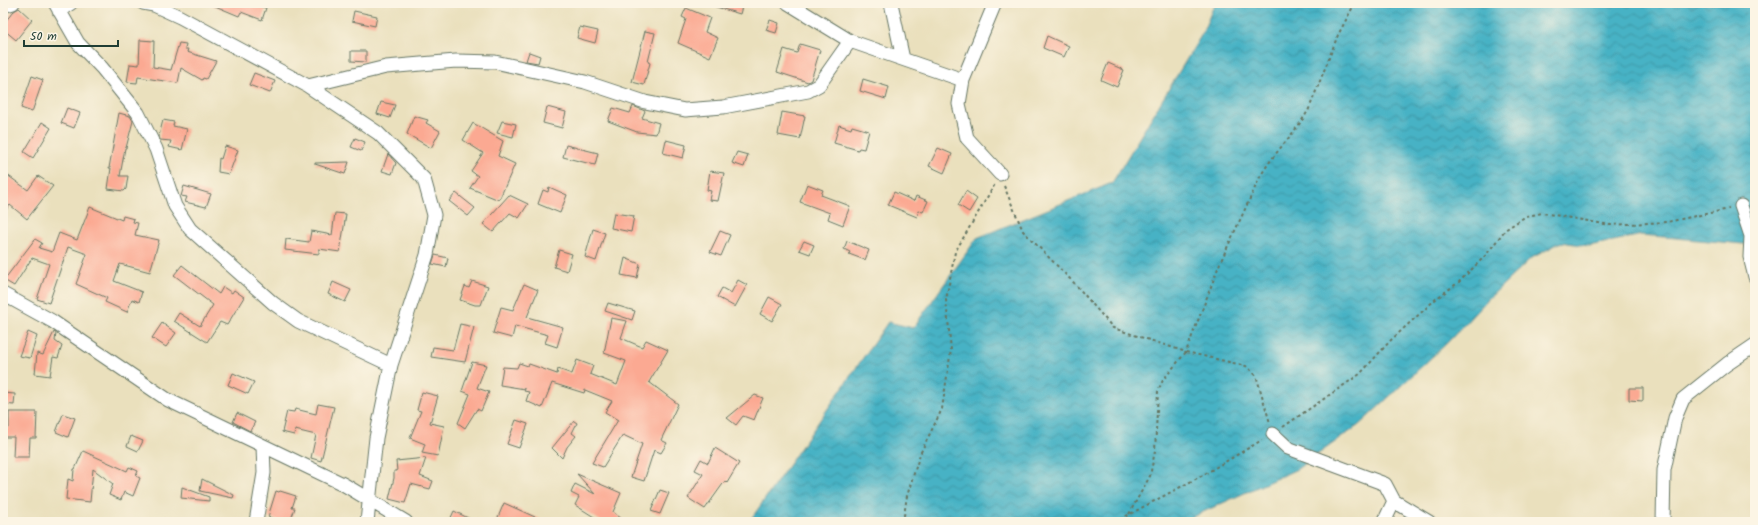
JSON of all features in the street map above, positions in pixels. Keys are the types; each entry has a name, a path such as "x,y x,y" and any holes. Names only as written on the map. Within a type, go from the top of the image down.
{"lane":[{"path":"3,6 13,3"},
{"path":"71,3 57,7 78,43 102,68 138,114 156,149 175,206 190,229 273,302 298,320 391,365"},
{"path":"143,3 154,5 180,17 308,86 378,134 424,179 434,215 432,228 427,255 391,365 376,438 367,522"},
{"path":"788,3 850,41 963,80"},
{"path":"892,3 903,59"},
{"path":"995,3 963,80 959,104 966,138 1000,174"},
{"path":"308,86 386,67 456,61 495,62 585,82 645,102 685,110 723,107 808,91 819,86 850,41"},
{"path":"1741,206 1751,236 1750,257 1755,277"},
{"path":"3,294 52,321 168,400 342,484 406,522"},
{"path":"1663,522 1664,470 1675,418 1683,399 1727,364 1755,345"},
{"path":"1273,434 1288,448 1385,484 1394,501 1429,522"},
{"path":"256,522 264,473 263,446"},
{"path":"1384,522 1394,501"}],"path":[{"path":"1129,515 1150,476 1155,451 1158,391 1163,380 1186,352 1220,263 1260,177 1266,165 1303,120 1309,109 1338,35 1355,3"},
{"path":"1000,174 1023,231 1076,285 1108,324 1119,332 1186,352 1246,366 1256,375 1273,434"},
{"path":"903,522 907,496 920,454 942,409 951,350 946,300 955,252 987,199 1000,174"},
{"path":"1115,522 1273,434 1360,374 1391,340 1437,298 1459,282 1486,255 1505,230 1526,216 1543,213 1610,224 1667,222 1741,206"}],"water":[{"path":"1215,3 1755,3 1755,245 1642,235 1589,246 1561,242 1530,259 1487,300 1447,343 1359,425 1297,469 1181,522 749,522 888,322 913,328 977,238 1112,183 1202,34"}],"building":[{"path":"208,3 248,3 266,8 262,20 241,12 239,16"},
{"path":"713,3 743,3 740,14 713,6"},
{"path":"19,8 32,20 16,40 3,29 3,24 14,11"},
{"path":"686,8 710,18 705,32 718,38 710,57 678,43 686,19 682,17"},
{"path":"354,11 377,16 375,26 352,21"},
{"path":"770,20 779,23 776,33 766,30"},
{"path":"580,27 598,31 595,43 577,38"},
{"path":"645,31 655,33 648,62 650,63 644,85 632,82"},
{"path":"1047,36 1069,46 1064,57 1043,48"},
{"path":"140,40 154,41 153,67 171,70 179,43 186,44 185,49 188,49 187,52 216,61 206,79 203,78 202,80 181,68 178,83 138,77 137,83 127,82 130,64 139,65"},
{"path":"800,44 820,50 811,80 808,82 777,72 784,49 797,53"},
{"path":"351,51 366,51 366,62 351,61"},
{"path":"529,52 540,56 538,63 526,61"},
{"path":"1108,63 1124,70 1117,87 1101,80"},
{"path":"254,73 275,81 270,93 249,85"},
{"path":"32,76 43,80 32,112 21,108"},
{"path":"863,79 889,87 886,99 860,91"},
{"path":"381,102 395,105 390,118 377,114"},
{"path":"633,106 645,111 642,118 659,123 656,134 637,132 608,121 613,108 630,113"},
{"path":"547,107 566,112 562,128 543,123"},
{"path":"67,108 80,113 74,128 61,123"},
{"path":"782,112 805,116 800,139 778,135"},
{"path":"119,113 130,116 133,121 125,148 120,176 128,176 126,189 124,191 108,189 111,168 109,168"},
{"path":"414,116 428,120 426,123 440,131 431,148 407,134"},
{"path":"163,120 174,122 173,126 187,129 182,150 169,147 171,141 160,140 159,136"},
{"path":"502,121 516,124 513,137 497,133"},
{"path":"42,122 51,128 33,158 24,152"},
{"path":"473,123 503,141 498,156 515,164 499,200 470,188 478,176 471,171 483,153 463,140"},
{"path":"839,125 851,129 852,126 869,131 864,149 859,148 858,150 834,143"},
{"path":"355,138 365,142 361,151 351,147"},
{"path":"666,140 686,145 683,158 663,153"},
{"path":"566,145 598,153 595,165 563,157"},
{"path":"225,146 238,150 229,174 218,172 219,158 221,159"},
{"path":"938,148 952,154 944,173 929,166"},
{"path":"737,152 748,155 744,167 732,163"},
{"path":"388,154 396,163 392,174 382,171"},
{"path":"349,162 345,174 315,164 315,163"},
{"path":"710,171 724,173 718,201 709,200 711,191 707,190"},
{"path":"3,172 28,190 38,176 53,186 27,219 10,205 3,213"},
{"path":"807,184 823,190 821,195 850,206 843,225 828,219 830,213 800,202"},
{"path":"184,186 211,194 206,207 185,202 187,197 181,196"},
{"path":"549,187 567,195 560,213 538,204 543,190 548,192"},
{"path":"966,191 977,199 969,212 958,205"},
{"path":"894,192 914,201 916,196 928,201 923,212 919,211 917,217 888,205"},
{"path":"456,193 475,208 468,216 449,201"},
{"path":"509,195 528,204 519,218 510,213 493,232 483,224"},
{"path":"90,207 122,220 123,216 134,219 133,222 138,223 135,235 159,240 150,272 120,264 114,281 142,292 139,302 132,299 127,312 105,302 107,298 76,284 87,254 68,247 49,303 37,299 49,264 32,258 14,286 4,280 35,239 42,243 39,248 52,252 59,233 77,240"},
{"path":"335,213 346,214 340,252 319,249 319,254 285,250 286,239 309,242 311,231 332,235"},
{"path":"614,213 634,216 631,232 611,228"},
{"path":"593,229 605,233 596,261 585,257"},
{"path":"720,231 730,235 721,256 710,252"},
{"path":"804,241 814,245 810,254 799,250"},
{"path":"847,241 869,250 865,260 849,254 850,252 844,249"},
{"path":"559,250 572,254 567,271 554,267"},
{"path":"435,255 448,258 446,267 432,264"},
{"path":"625,258 640,264 637,278 621,275"},
{"path":"182,265 219,294 223,287 232,293 234,290 244,297 227,325 220,322 207,342 174,321 179,313 200,326 213,305 174,275"},
{"path":"738,280 747,285 735,307 717,297 722,288 731,293"},
{"path":"472,281 488,286 481,305 475,305 460,300 465,286 469,288"},
{"path":"333,282 351,290 345,302 328,294"},
{"path":"524,284 538,290 527,317 563,327 557,347 545,343 548,335 515,326 512,338 493,333 501,307 513,310"},
{"path":"769,297 782,304 772,321 760,314"},
{"path":"608,303 635,311 632,320 605,311"},
{"path":"611,318 627,321 621,338 642,347 646,340 668,350 649,382 678,404 661,440 667,443 661,453 654,450 644,481 631,477 642,444 623,435 603,467 592,463 618,420 605,412 612,401 585,390 584,393 552,383 542,408 526,401 529,392 524,391 525,389 500,385 503,367 517,368 519,363 528,366 529,364 557,374 558,369 572,374 577,360 593,366 590,374 617,385 626,361 604,353"},
{"path":"162,323 176,333 166,347 152,338"},
{"path":"460,324 474,327 465,362 431,357 433,347 453,350"},
{"path":"28,332 37,336 30,358 19,356"},
{"path":"54,332 56,333 55,341 62,346 58,358 53,357 50,376 35,374 37,353 43,355"},
{"path":"472,362 486,365 477,388 489,392 481,411 477,409 465,428 458,423 470,394 462,391"},
{"path":"233,373 254,382 248,394 228,385"},
{"path":"1629,388 1643,388 1643,401 1629,400"},
{"path":"422,392 438,396 430,423 444,426 438,456 422,453 425,444 410,438 421,411 417,410"},
{"path":"3,393 15,394 14,405 3,404"},
{"path":"755,395 763,398 754,420 743,416 736,425 727,418"},
{"path":"318,404 334,407 321,461 311,458 316,435 295,430 294,435 282,432 287,411 294,412 295,409 316,414"},
{"path":"9,412 37,412 36,438 30,438 29,457 13,457 14,437 3,437 3,427 9,428"},
{"path":"237,413 255,422 250,431 233,422"},
{"path":"63,414 75,418 68,437 56,432"},
{"path":"516,420 528,424 519,448 507,444"},
{"path":"574,421 577,423 572,433 576,436 567,447 562,458 552,448"},
{"path":"131,436 143,441 138,451 127,446"},
{"path":"715,448 739,463 727,483 725,481 705,509 688,498 703,474 695,470 701,459 708,463"},
{"path":"83,451 127,471 129,467 138,471 136,476 140,478 133,496 124,492 121,500 109,495 113,484 93,469 90,502 66,499 68,479 73,481 74,469"},
{"path":"426,458 420,476 433,481 430,489 411,484 405,503 389,499 394,478 394,471 397,471 396,461"},
{"path":"577,474 621,493 613,512 626,522 602,522 575,505 579,497 571,493 575,484 595,494"},
{"path":"202,479 234,495 233,498 200,491"},
{"path":"182,487 209,497 209,501 181,498"},
{"path":"660,490 669,493 660,514 651,511"},
{"path":"276,491 296,496 292,508 295,508 290,522 284,522 268,517"},
{"path":"504,503 546,522 496,522"},
{"path":"454,511 476,522 449,522"}]}
